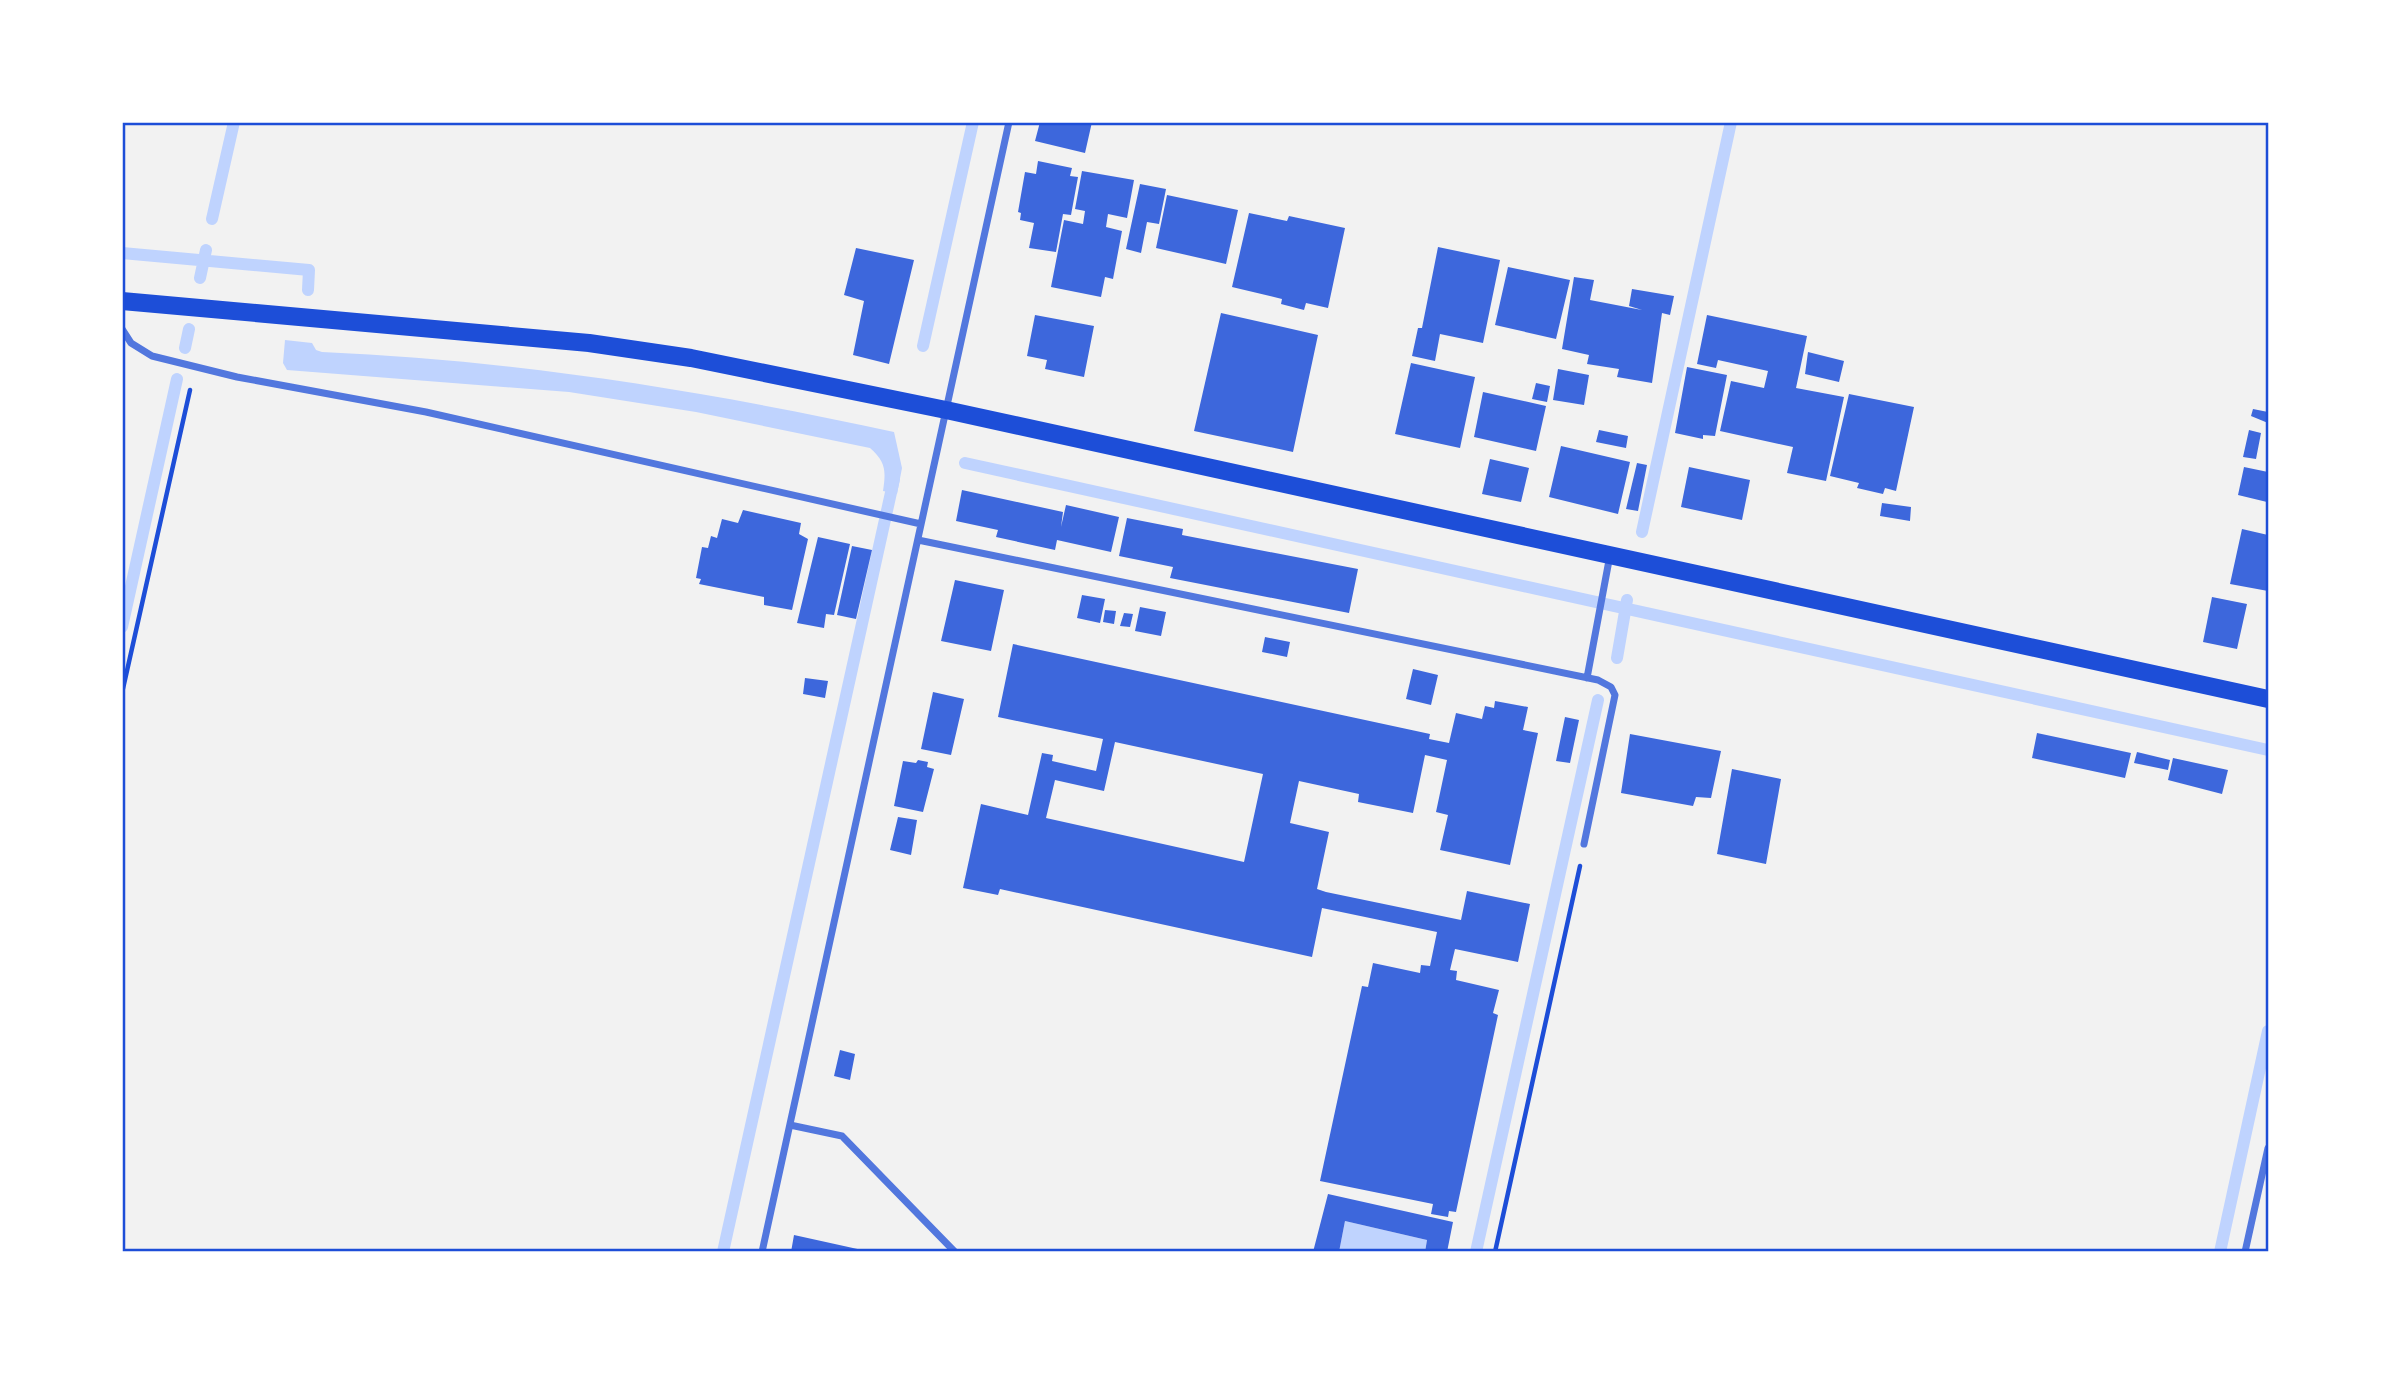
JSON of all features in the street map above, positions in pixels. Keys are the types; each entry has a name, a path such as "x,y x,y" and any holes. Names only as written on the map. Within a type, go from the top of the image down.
{"main road":[{"path":"122,300 589,343 691,358 946,410 2269,699"}],"street":[{"path":"762,1251 1009,122"},
{"path":"122,329 131,343 152,356 195,367 439,415 921,524"},
{"path":"918,540 1587,678 1611,687 1615,695 1584,844"},
{"path":"1587,678 1610,555"},
{"path":"790,1125 842,1136 955,1251"},
{"path":"2245,1251 2269,1148"}],"path":[{"path":"122,694 195,367"},
{"path":"1495,1251 1584,844"}],"water":[{"path":"285,340 312,343 316,350 322,352 466,362 610,380 752,403 894,432 902,468 897,494 883,491 884,467 870,448 696,412 569,392 287,370 283,363"},
{"path":"1345,1221 1427,1240 1425,1251 1339,1252"}],"building":[{"path":"1040,122 1092,122 1085,153 1035,141"},
{"path":"1038,161 1072,168 1070,176 1078,177 1071,215 1063,214 1056,252 1029,248 1034,223 1020,220 1021,213 1018,212 1025,172 1036,174"},
{"path":"1082,171 1134,180 1127,218 1108,214 1106,227 1122,231 1113,279 1105,277 1101,297 1051,287 1064,220 1083,224 1085,211 1075,209"},
{"path":"1140,184 1166,189 1159,224 1147,222 1141,253 1126,249"},
{"path":"1167,195 1238,210 1226,264 1156,248"},
{"path":"1249,213 1287,221 1289,216 1345,228 1328,308 1306,303 1304,310 1281,304 1282,299 1232,287"},
{"path":"1438,247 1500,260 1483,343 1440,334 1435,361 1412,356 1418,328 1422,328"},
{"path":"856,248 914,260 889,364 853,355 864,301 844,295"},
{"path":"1508,267 1570,280 1556,339 1495,325"},
{"path":"1574,277 1594,280 1590,300 1642,310 1629,306 1632,289 1674,296 1670,315 1662,313 1652,383 1617,377 1619,369 1587,364 1589,355 1562,349"},
{"path":"1221,313 1318,335 1293,452 1194,431"},
{"path":"1035,315 1094,326 1084,377 1045,369 1047,360 1027,356"},
{"path":"1707,315 1807,336 1796,388 1844,397 1826,481 1787,473 1793,447 1720,431 1731,381 1764,388 1768,371 1718,360 1716,368 1697,364"},
{"path":"1808,352 1844,361 1839,382 1805,374"},
{"path":"1411,363 1475,377 1460,448 1395,434"},
{"path":"1687,367 1727,375 1715,436 1703,435 1703,439 1675,433"},
{"path":"1558,369 1589,375 1584,405 1553,400"},
{"path":"1536,383 1550,386 1547,402 1532,399"},
{"path":"1483,392 1546,406 1536,451 1474,437"},
{"path":"1849,394 1914,407 1896,491 1885,488 1883,494 1857,488 1859,483 1830,476"},
{"path":"2253,409 2268,412 2268,423 2251,416"},
{"path":"1599,430 1628,436 1626,448 1596,442"},
{"path":"2249,430 2261,433 2256,459 2243,457"},
{"path":"1561,446 1630,462 1618,514 1549,497"},
{"path":"1490,459 1529,468 1521,502 1482,494"},
{"path":"1637,463 1647,465 1638,511 1626,509"},
{"path":"1689,467 1750,480 1742,520 1681,507"},
{"path":"2244,467 2268,472 2267,502 2238,495"},
{"path":"962,490 1063,512 1061,527 1066,505 1119,517 1111,552 1057,540 1055,550 996,537 998,530 956,521"},
{"path":"1882,503 1911,507 1910,521 1880,516"},
{"path":"743,510 801,523 799,534 808,539 792,610 764,605 764,597 699,584 701,579 696,578 702,547 708,548 711,536 717,538 722,519 738,523"},
{"path":"1127,518 1183,529 1182,535 1358,569 1349,613 1170,578 1173,567 1119,556"},
{"path":"2242,529 2268,535 2268,591 2230,584"},
{"path":"818,537 850,544 834,615 826,614 824,628 797,623"},
{"path":"852,546 872,550 856,619 837,615"},
{"path":"955,580 1004,590 991,651 941,641"},
{"path":"1082,595 1105,599 1100,623 1077,618"},
{"path":"2212,597 2247,604 2237,649 2203,642"},
{"path":"1140,607 1166,612 1161,636 1135,631"},
{"path":"1105,610 1116,611 1114,624 1103,622"},
{"path":"1124,613 1133,614 1130,627 1120,626"},
{"path":"1265,637 1290,642 1287,657 1262,652"},
{"path":"1013,644 1430,734 1429,739 1449,743 1456,713 1482,719 1485,706 1494,708 1495,701 1528,707 1523,730 1538,733 1510,865 1440,850 1448,815 1436,812 1447,760 1425,755 1413,813 1358,802 1359,794 1299,781 1290,823 1329,832 1317,889 1461,920 1467,891 1530,904 1518,962 1455,949 1450,970 1457,971 1456,980 1499,990 1493,1013 1498,1015 1456,1212 1449,1211 1448,1217 1431,1214 1433,1204 1320,1181 1362,986 1368,987 1373,963 1420,973 1421,965 1430,966 1437,932 1322,908 1312,957 1000,889 998,895 963,888 981,804 1028,815 1042,753 1053,755 1052,761 1096,771 1103,739 998,717","holes":["1115,742 1263,774 1244,862 1046,818 1055,780 1104,791"]},
{"path":"1413,669 1438,675 1431,705 1406,699"},
{"path":"805,678 828,681 825,698 803,694"},
{"path":"933,692 964,699 951,755 921,749"},
{"path":"1565,717 1579,720 1570,763 1556,761"},
{"path":"2037,733 2131,753 2125,778 2032,758"},
{"path":"1630,734 1721,751 1711,798 1696,797 1693,806 1621,793"},
{"path":"2137,752 2170,760 2168,770 2134,763"},
{"path":"2173,758 2228,770 2222,794 2168,780"},
{"path":"918,760 928,762 927,767 934,769 923,812 894,806 903,761 916,763"},
{"path":"1732,769 1781,779 1766,864 1717,854"},
{"path":"898,817 917,820 911,855 890,850"},
{"path":"840,1050 855,1054 850,1080 834,1076"},
{"path":"1328,1194 1453,1222 1447,1252 1425,1252 1427,1240 1345,1221 1339,1252 1313,1252"},
{"path":"794,1235 862,1250 862,1252 791,1252"}],"waterway":[{"path":"212,219 234,122"},
{"path":"923,346 973,122"},
{"path":"1642,532 1731,122"},
{"path":"200,278 206,250"},
{"path":"122,253 309,270 308,290"},
{"path":"185,348 189,329"},
{"path":"122,627 177,379"},
{"path":"965,463 2268,750"},
{"path":"723,1252 894,479"},
{"path":"1617,658 1627,600"},
{"path":"1476,1252 1598,700"},
{"path":"2220,1252 2268,1031"}]}
